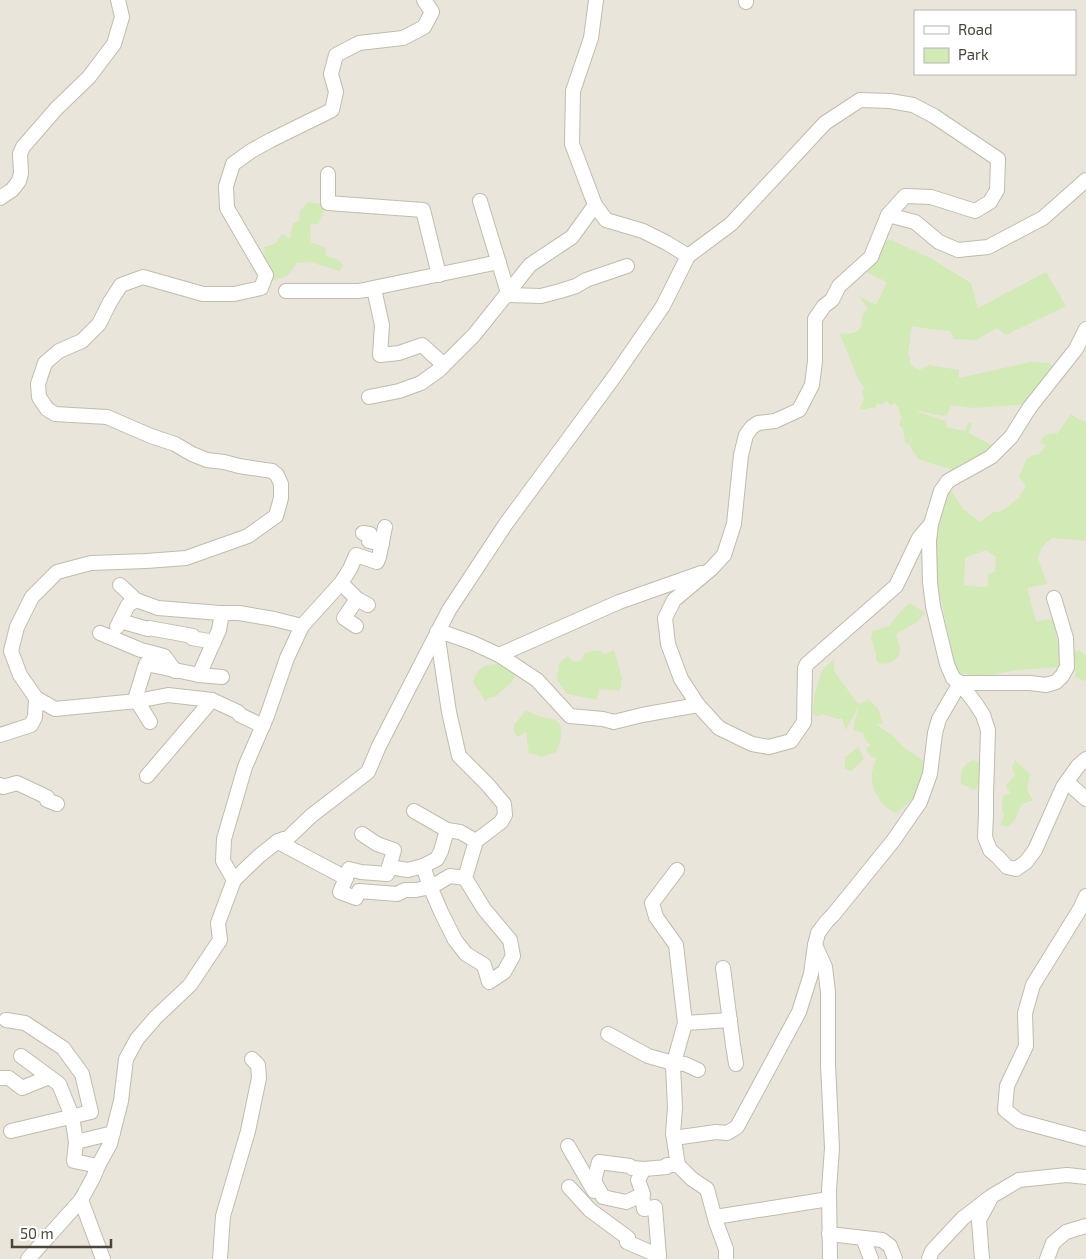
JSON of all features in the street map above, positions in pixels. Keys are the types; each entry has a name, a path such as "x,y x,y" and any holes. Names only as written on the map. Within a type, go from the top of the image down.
{"street":[{"path":"0,198 12,190 19,182 21,173 20,154 23,147 56,109 88,77 114,44 122,17 118,0"},
{"path":"263,726 212,700 168,695 137,702 54,709 36,698 20,675 11,651 16,627 32,596 57,572 91,563 186,558 248,536 276,516 282,498 281,484 272,471 207,460 175,444 107,417 55,414 47,409 39,397 38,384 45,363 59,351 82,341 99,324 121,285 143,277 204,294 234,294 261,288 266,275 226,208 226,186 233,164 271,140 332,110 336,92 331,74 336,55 359,43 403,38 424,27 432,12 424,0"},
{"path":"598,2 591,38 573,91 572,144 595,205 606,220 643,231 667,242 688,256"},
{"path":"28,1259 81,1200 93,1178 110,1144 121,1101 126,1060 138,1039 156,1017 190,985 220,940 218,923 234,880 259,856 278,841 289,836 368,772 379,746 449,610 505,526 614,377 663,306 688,256 731,224 825,123 860,100 890,101 913,105 934,116 998,159 997,190 990,202 975,211 931,197 905,196 888,215 871,257 839,286 832,300 824,306 815,319 815,360 812,385 799,410 775,421 758,423 752,427 746,436 741,455 734,524 724,555 712,569 674,600 665,618 668,644 681,679 698,705 719,728 752,744 769,747 791,741 804,722 805,668 807,664 896,586 919,538 931,524"},
{"path":"328,174 328,203 422,210 439,275"},
{"path":"888,215 915,222 938,242 958,250 988,247 1043,218 1086,180"},
{"path":"480,201 507,294"},
{"path":"369,397 399,391 421,383 444,365 474,335 530,265 572,238 595,205"},
{"path":"368,290 499,262"},
{"path":"507,294 542,296 576,286 586,280 626,266"},
{"path":"286,291 356,291 374,289 382,325 380,355 422,345 444,365"},
{"path":"1086,328 1076,348 1030,407 1011,437 991,458 948,482 941,492 931,524 930,541 930,582 948,664 953,678 960,683 983,715 988,730 985,837 990,850 1007,867 1016,869 1026,862 1035,850 1063,787 1078,766 1086,759"},
{"path":"234,880 223,861 224,839 245,767 263,726 286,658 302,626 341,583 350,570 356,556 377,562 385,527"},
{"path":"363,534 370,534 369,541 382,544"},
{"path":"499,655 619,602 712,569"},
{"path":"341,583 363,602 344,618 356,626"},
{"path":"120,585 136,600 165,610 222,614 239,613 302,626"},
{"path":"960,683 1046,685 1056,682 1067,667 1066,638 1054,598"},
{"path":"136,600 128,605 120,621 106,636 141,650 164,656 175,671"},
{"path":"199,675 219,630 222,614"},
{"path":"120,621 148,629 184,634 193,636 192,638 214,642"},
{"path":"437,632 473,643 499,655 538,680 570,716 614,722 698,705"},
{"path":"423,866 441,912 455,940 466,954 484,966 489,982 504,972 513,956 510,940 484,909 465,878 476,841 500,822 504,814 504,804 459,756 449,712 437,632"},
{"path":"150,722 137,702 136,696 146,664 175,671 222,677"},
{"path":"674,1138 716,1132 728,1133 737,1127 799,1012 811,974 818,933 893,841 920,802 930,774 939,719 960,683"},
{"path":"0,735 32,726 36,717 36,698"},
{"path":"147,776 212,700"},
{"path":"1066,782 1086,800"},
{"path":"0,785 17,783 47,797 47,800 57,804"},
{"path":"414,811 447,830 460,832 476,841"},
{"path":"389,867 408,870 423,866 437,859 442,851 447,830"},
{"path":"362,834 377,844 394,850 387,874 349,869 340,892 356,898 359,891 397,894 405,890 431,887 450,876 465,878"},
{"path":"278,841 346,878"},
{"path":"677,870 652,902 656,917 676,945 685,1023 673,1066 675,1106 673,1134 678,1165 692,1179 707,1189 726,1249 726,1259"},
{"path":"1086,896 1033,984 1025,1013 1026,1046 1007,1086 1005,1110 1019,1121 1086,1139"},
{"path":"815,945 825,967 828,992 828,1064 832,1148 829,1199 830,1259"},
{"path":"723,968 736,1064"},
{"path":"6,1020 25,1023 63,1048 82,1074 91,1112 11,1131"},
{"path":"685,1023 730,1020"},
{"path":"608,1034 648,1056 685,1064 698,1070"},
{"path":"21,1056 59,1084 72,1116 76,1142 74,1161 98,1166"},
{"path":"220,1259 223,1216 248,1131 259,1078 258,1065 252,1059"},
{"path":"0,1078 9,1078 22,1088 49,1076"},
{"path":"76,1142 113,1133"},
{"path":"568,1146 596,1195 626,1202 642,1195"},
{"path":"603,1196 594,1181 599,1162 644,1169 678,1165"},
{"path":"569,1188 590,1210 628,1238 627,1242 658,1257 656,1207 644,1209 643,1194 638,1180 644,1169"},
{"path":"929,1259 932,1251 962,1218 992,1196 1020,1180 1066,1175 1086,1177"},
{"path":"982,1259 979,1220 992,1196"},
{"path":"715,1217 829,1199"},
{"path":"81,1200 103,1259"},
{"path":"1047,1259 1053,1243 1066,1232 1086,1226"},
{"path":"829,1234 882,1240 890,1246 895,1259"},
{"path":"863,1238 871,1259"}],"shaded area":[{"path":"0,0 1086,0 1086,1259 0,1259"}],"green space":[{"path":"308,202 327,205 318,224 310,224 311,242 326,248 325,255 339,260 343,266 340,271 310,262 297,263 287,276 271,281 264,247 275,244 282,234 290,239 293,223 299,221 300,211"},
{"path":"891,240 932,259 971,283 978,308 1046,272 1066,306 1006,335 997,328 976,340 954,339 950,331 913,326 911,329 908,354 910,364 919,370 929,365 959,370 959,378 1030,362 1049,363 1053,367 1034,402 973,408 951,405 947,415 943,416 918,411 946,421 946,427 965,431 968,422 972,423 969,433 991,445 989,454 973,465 953,470 918,459 910,446 912,435 909,444 905,443 903,428 899,425 902,417 895,403 890,406 887,400 883,404 877,404 875,408 863,410 860,408 864,399 862,391 865,388 859,381 839,334 854,333 862,325 862,316 868,309 859,296 876,305 887,282 862,270 881,242"},
{"path":"1071,414 1084,422 1086,420 1086,541 1052,538 1042,547 1038,558 1047,584 1027,588 1036,621 1053,619 1062,667 1018,670 983,676 957,673 938,587 934,529 948,486 963,509 980,522 994,512 1000,512 1020,497 1026,487 1019,476 1027,459 1033,455 1038,455 1046,446 1040,442 1045,435 1058,433","holes":["986,550 996,557 995,572 988,574 988,586 964,585 965,558"]},
{"path":"910,603 925,613 917,622 896,634 900,647 899,656 890,663 880,664 876,660 871,638 873,631 889,626"},
{"path":"598,650 605,654 614,650 622,678 620,691 599,689 597,700 567,694 557,680 559,663 568,656 573,662 581,661 585,653"},
{"path":"1079,650 1086,654 1086,682 1075,676 1076,668 1073,653"},
{"path":"834,659 834,671 858,704 869,700 878,709 883,723 877,724 928,766 923,790 896,813 886,807 875,791 872,770 876,758 871,757 866,749 871,745 866,741 863,733 853,730 858,707 846,730 842,719 823,714 819,716 813,715 814,697 822,670"},
{"path":"493,664 504,664 519,672 495,697 488,698 486,702 473,682 480,669"},
{"path":"526,710 558,722 561,734 556,752 541,757 529,753 526,732 518,737 514,732 514,725"},
{"path":"858,747 864,759 851,771 845,769 845,757"},
{"path":"973,760 983,764 980,786 974,790 961,784 962,770"},
{"path":"1015,760 1030,774 1027,790 1033,800 1021,805 1014,821 1008,827 1000,825 1004,816 1002,808 1003,796 1010,793 1006,786 1015,775 1012,768"}]}
